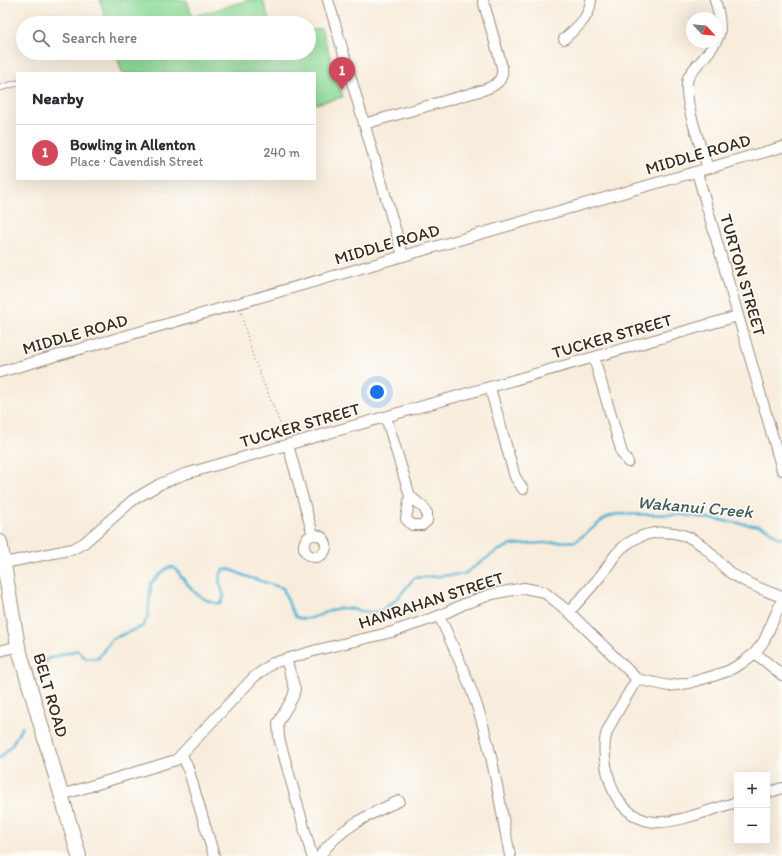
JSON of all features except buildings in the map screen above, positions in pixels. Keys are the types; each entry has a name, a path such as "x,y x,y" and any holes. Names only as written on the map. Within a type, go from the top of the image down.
{"street":[{"path":"328,0 403,256"},
{"path":"364,124 483,90 498,82 502,75 502,66 483,0"},
{"path":"564,39 584,21 590,9 591,0"},
{"path":"708,168 688,103 687,91 688,78 716,43 719,36 721,27 715,0"},
{"name":"MIDDLE ROAD","path":"0,372 782,147"},
{"name":"TURTON STREET","path":"697,172 738,316 779,451"},
{"name":"TUCKER STREET","path":"4,562 73,549 84,543 133,500 160,484 185,474 738,316"},
{"path":"594,358 622,453 628,462"},
{"path":"490,388 515,477 523,489"},
{"path":"386,417 410,496"},
{"path":"288,445 313,535"},
{"path":"779,451 782,470"},
{"path":"569,612 602,574 617,553 633,540 652,532 670,532 693,540 704,547 731,573 782,598 764,641 755,653 742,663 728,670 689,683 669,686 637,679 607,733 604,749 606,767 613,790 623,807 640,818 654,822 667,821 734,803"},
{"name":"BELT ROAD","path":"0,542 18,646 79,856"},
{"name":"HANRAHAN STREET","path":"61,795 169,763 182,755 254,677 274,663 392,632 439,616 464,604 492,594 524,588 544,592 569,612 637,679"},
{"path":"439,616 456,652 477,704 489,750 510,856"},
{"path":"0,651 18,646"},
{"path":"755,653 782,674"},
{"path":"286,659 294,689 293,697 278,723 279,738 312,856"},
{"path":"182,755 191,776 214,856"},
{"path":"770,792 782,788"},
{"path":"320,856 336,837 354,824 399,801"}],"lane":[{"path":"0,88 16,83"}],"path":[{"path":"238,304 253,357 270,394 288,445"}],"green space":[{"path":"100,0 187,0 192,16 105,16"},
{"path":"248,0 263,0 268,16 195,16"},
{"path":"321,28 343,97 316,104 316,72 122,72 118,60 316,60 316,29"}],"waterway":[{"name":"Wakanui Creek","path":"46,662 47,659 78,650 86,659 98,658 112,639 143,626 148,616 151,583 167,568 174,567 199,596 213,603 221,604 224,596 219,580 223,570 229,569 245,576 283,588 291,609 296,617 303,619 315,617 338,608 377,612 391,604 414,578 464,574 497,551 511,545 576,541 607,517 617,514 682,515 760,526 768,529 779,538 782,537"},
{"name":"Wakanui Creek","path":"0,758 11,746 22,727"}],"place":[{"name":"Bowling in Allenton","path":"342,90"}]}
